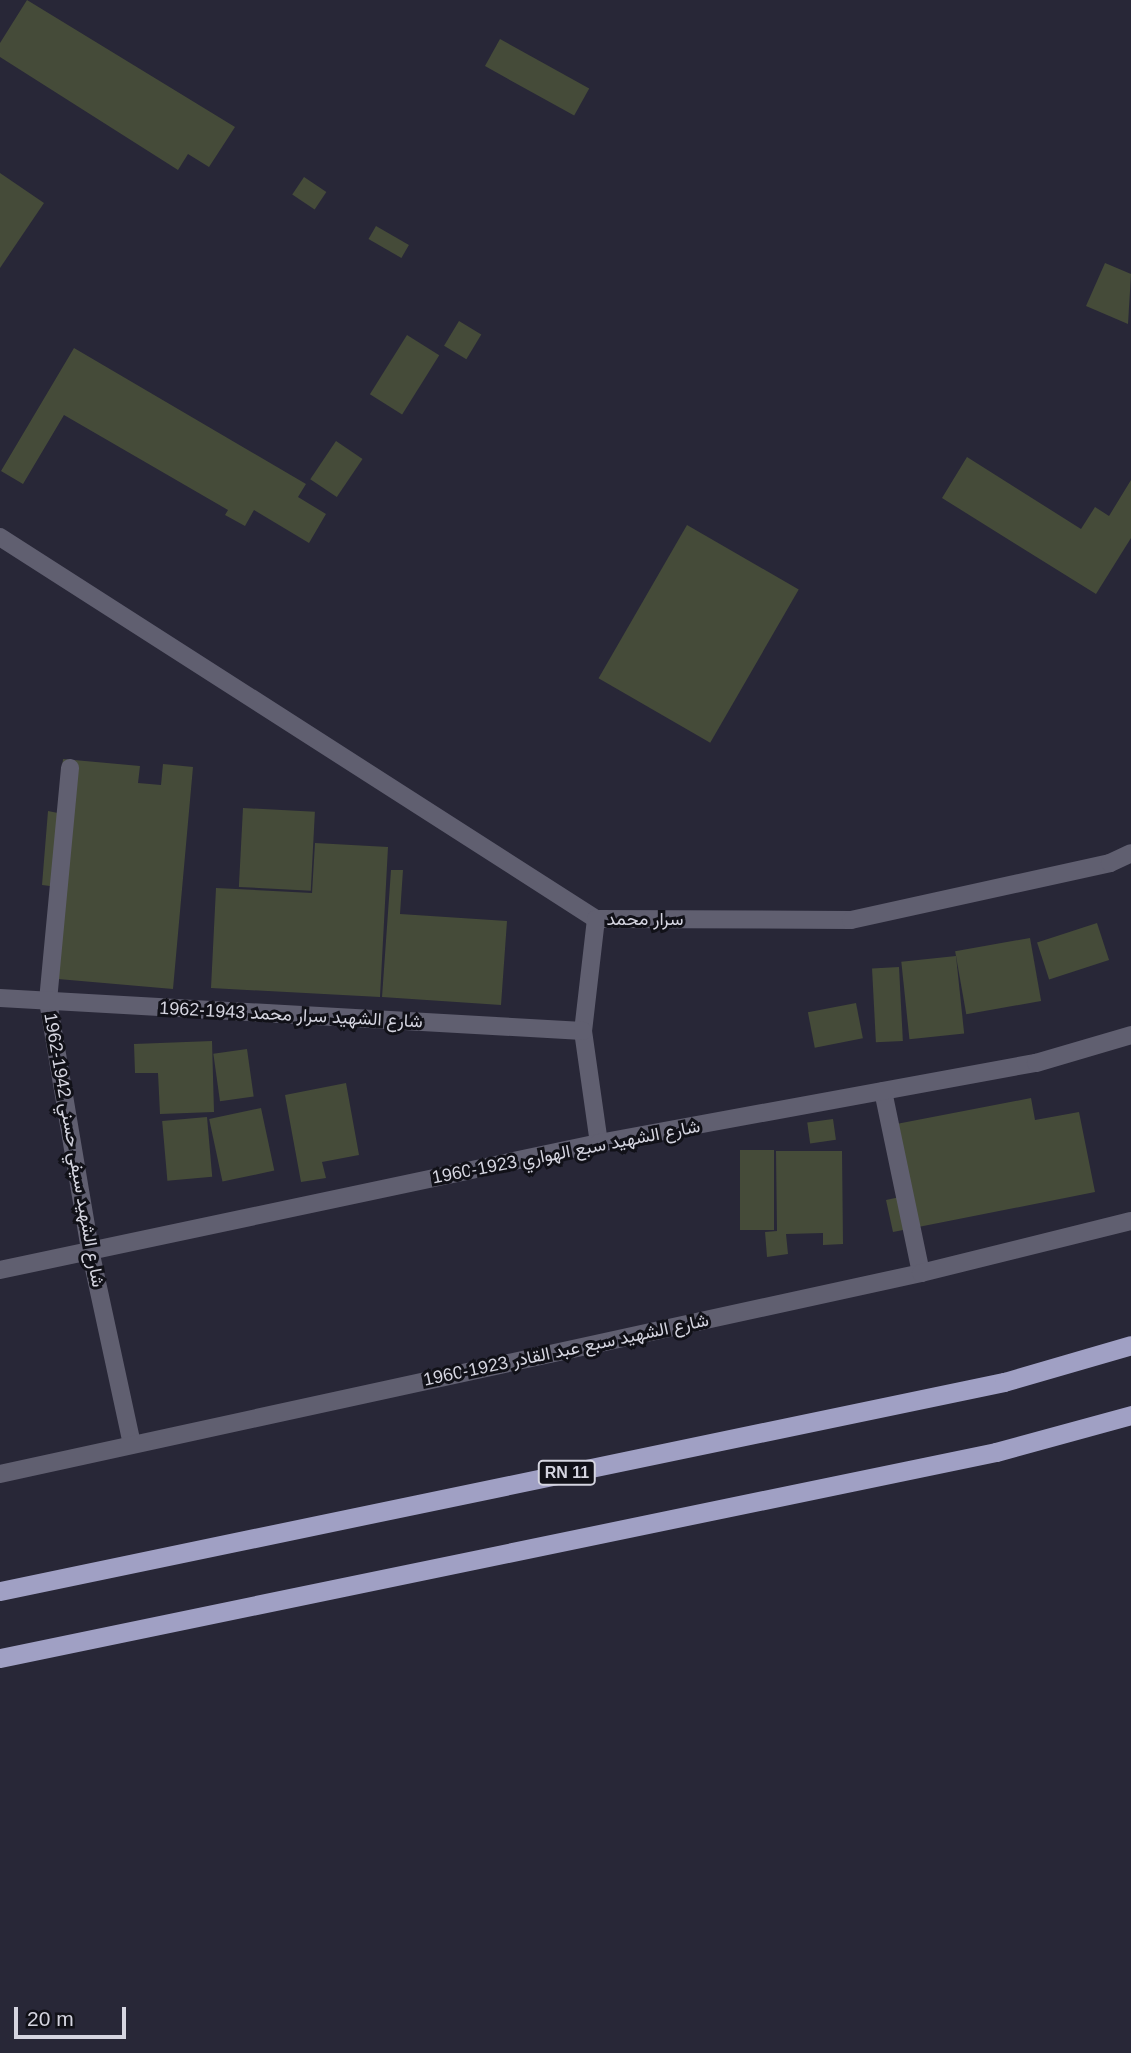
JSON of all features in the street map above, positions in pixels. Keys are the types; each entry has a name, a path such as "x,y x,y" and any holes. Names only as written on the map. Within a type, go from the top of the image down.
{"highway":[{"name":"RN 11","path":"0,1591 1004,1382 1131,1345"},
{"path":"0,1658 996,1452 1131,1415"}],"street":[{"name":"سرار محمد","path":"0,537 596,919 851,920 1110,863 1131,853"},
{"name":"شارع الشهيد سيفي حسني 1942-1962","path":"70,768 48,1001 90,1250 132,1445"},
{"path":"596,919 583,1031 599,1143"},
{"name":"شارع الشهيد سرار محمد 1943-1962","path":"0,998 583,1031"},
{"name":"شارع الشهيد سبع الهواري 1923-1960","path":"0,1270 599,1143 1036,1063 1131,1034"},
{"path":"883,1091 921,1273"},
{"name":"شارع الشهيد سبع عبد القادر 1923-1960","path":"0,1474 921,1273 1131,1221"}],"building":[{"path":"27,0 235,127 209,167 188,154 178,170 0,57 0,43"},
{"path":"500,39 589,88 574,116 485,66"},
{"path":"0,173 44,203 0,268"},
{"path":"304,177 326,192 315,210 292,194"},
{"path":"376,226 409,245 401,258 368,239"},
{"path":"1105,263 1131,274 1128,324 1086,306"},
{"path":"459,321 481,334 466,359 444,346"},
{"path":"407,335 439,355 402,415 370,394"},
{"path":"74,348 306,484 298,497 326,514 309,543 254,510 245,526 225,515 228,510 64,415 23,484 1,471"},
{"path":"336,441 363,459 337,497 310,479"},
{"path":"967,457 1081,529 1095,507 1109,516 1131,480 1131,538 1096,594 942,498"},
{"path":"687,525 799,590 710,743 598,678"},
{"path":"63,759 140,766 138,783 161,785 163,764 193,767 173,989 58,979 66,888 42,885 48,811 58,813"},
{"path":"243,808 315,812 311,891 239,887"},
{"path":"315,843 388,847 380,997 211,988 216,888 312,893"},
{"path":"391,870 403,870 400,914 507,921 501,1005 382,997"},
{"path":"1097,923 1109,960 1049,980 1037,942"},
{"path":"1030,938 1041,1001 966,1014 955,951"},
{"path":"956,956 964,1034 909,1039 901,962"},
{"path":"899,967 903,1041 876,1042 872,968"},
{"path":"856,1003 863,1038 815,1048 808,1012"},
{"path":"212,1041 214,1112 160,1114 158,1073 135,1073 134,1044"},
{"path":"247,1049 254,1097 220,1101 213,1054"},
{"path":"346,1083 359,1155 322,1162 326,1178 301,1182 285,1095"},
{"path":"1031,1098 1035,1120 1079,1112 1095,1192 893,1232 886,1200 900,1197 886,1126"},
{"path":"261,1108 274,1171 222,1182 209,1119"},
{"path":"207,1117 212,1177 167,1181 162,1121"},
{"path":"833,1119 836,1140 810,1143 807,1123"},
{"path":"740,1150 774,1150 774,1230 740,1230"},
{"path":"776,1151 842,1151 843,1244 823,1245 823,1233 786,1234 788,1254 767,1257 765,1232 777,1231"}]}
